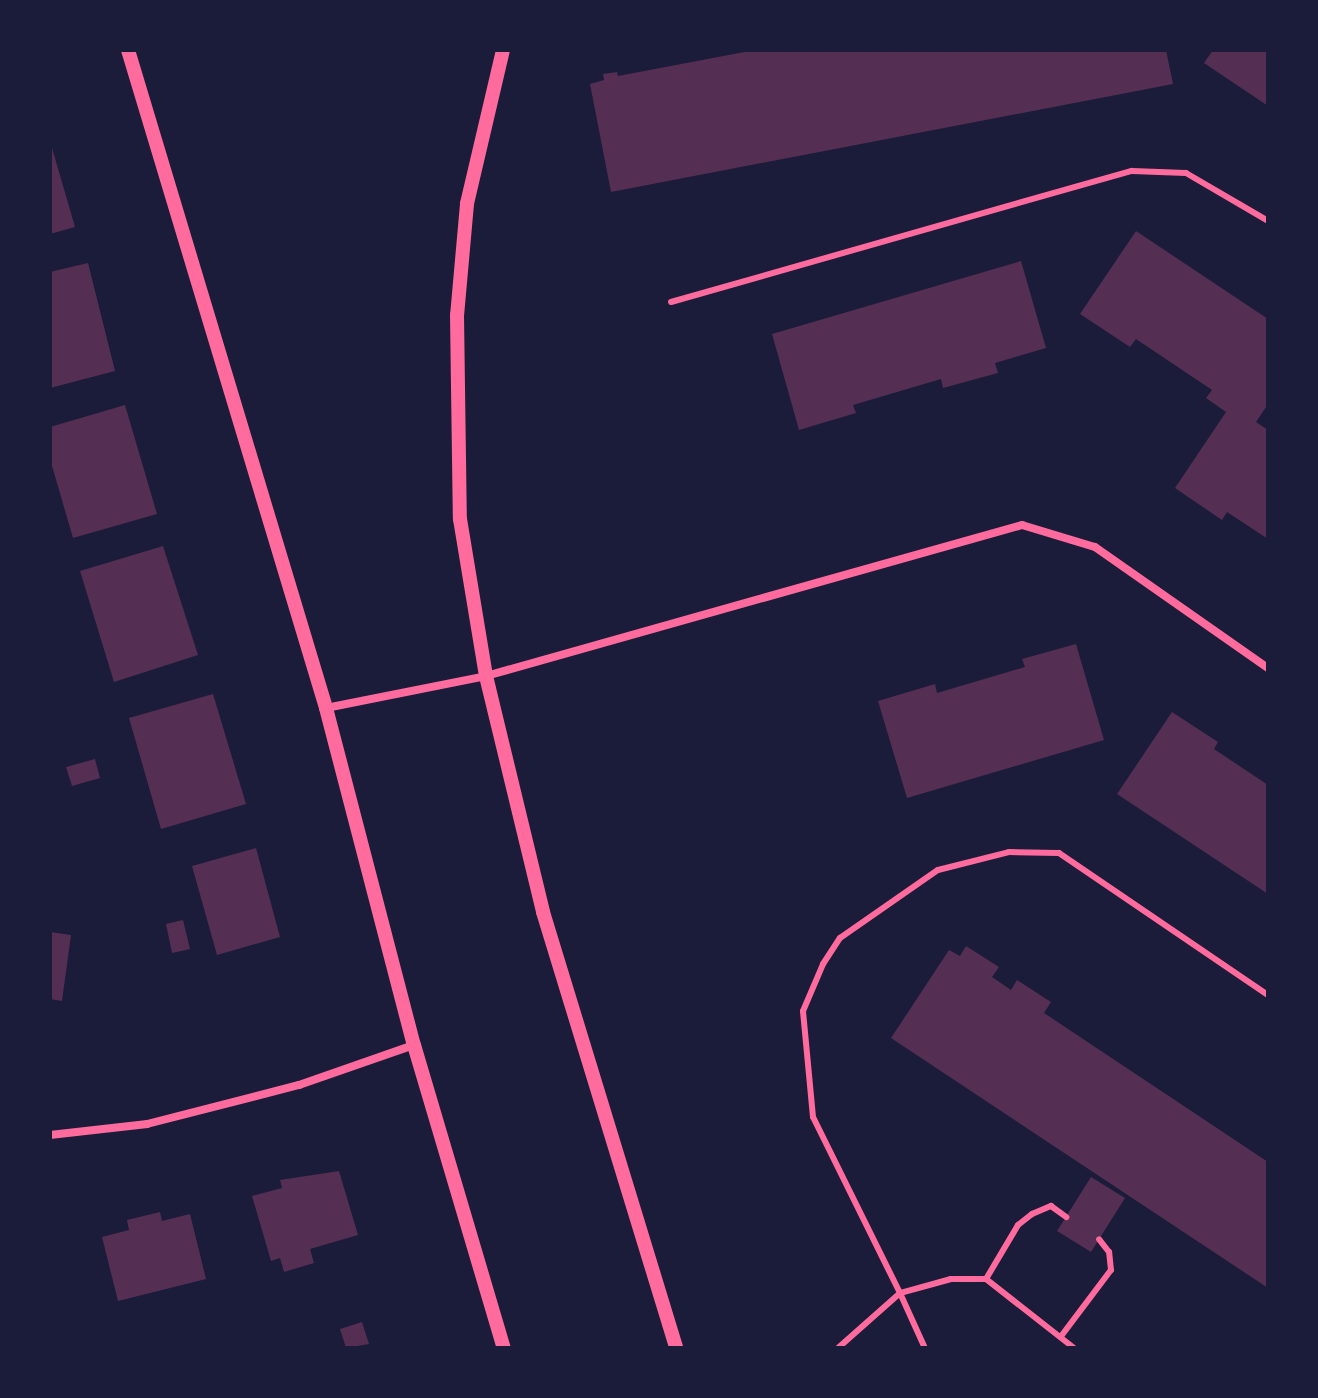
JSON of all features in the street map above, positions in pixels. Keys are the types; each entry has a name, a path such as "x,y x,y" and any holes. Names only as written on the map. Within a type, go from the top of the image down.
{"street":[{"path":"128,50 326,708 414,1045 504,1348"},
{"path":"503,50 467,204 457,315 460,519 486,676 543,912 676,1348"},
{"path":"326,708 486,676 1022,525 1095,547 1268,668"},
{"path":"50,1135 147,1124 299,1085 414,1045"}],"lane":[{"path":"671,302 1132,171 1186,173 1268,221"},
{"path":"925,1348 813,1117 804,1065 803,1011 809,990 840,938 870,913 938,870 1009,852 1059,853 1268,995"},
{"path":"986,1279 1025,1220 1051,1206 1066,1217"},
{"path":"1062,1335 1111,1270 1109,1252 1099,1239"},
{"path":"838,1348 900,1293 951,1279 986,1279 1062,1335 1074,1348"}],"building":[{"path":"755,50 1166,50 1173,84 611,192 590,84 604,80 603,74 617,72 618,76"},
{"path":"1213,50 1268,50 1268,106 1204,63"},
{"path":"50,141 75,227 50,234"},
{"path":"1136,231 1268,319 1268,404 1256,422 1268,430 1268,539 1227,512 1222,520 1175,488 1226,412 1206,398 1212,390 1136,339 1130,347 1080,314"},
{"path":"1021,261 1046,348 995,363 998,373 943,388 941,379 853,405 856,413 799,430 772,334"},
{"path":"88,263 115,371 50,388 50,272"},
{"path":"125,405 157,514 73,538 50,459 50,427"},
{"path":"163,546 198,655 114,682 80,571"},
{"path":"1076,644 1104,740 907,798 878,701 935,684 937,693 1025,667 1022,659"},
{"path":"213,694 246,804 161,829 129,718"},
{"path":"1172,712 1218,742 1214,749 1268,785 1268,894 1117,794"},
{"path":"95,759 100,778 72,786 66,767"},
{"path":"256,848 280,937 217,955 192,866"},
{"path":"183,920 190,949 172,953 166,924"},
{"path":"50,932 71,935 62,1001 50,999"},
{"path":"966,946 999,967 992,977 1011,990 1017,980 1051,1002 1044,1013 1268,1162 1268,1288 891,1038 949,950 960,956"},
{"path":"339,1171 358,1235 310,1249 314,1263 284,1272 280,1258 271,1261 252,1196 282,1188 280,1180"},
{"path":"1091,1177 1125,1198 1091,1252 1057,1231"},
{"path":"160,1212 162,1221 190,1214 206,1279 118,1301 102,1237 129,1230 127,1220"},
{"path":"362,1322 369,1344 346,1348 340,1329"}]}
